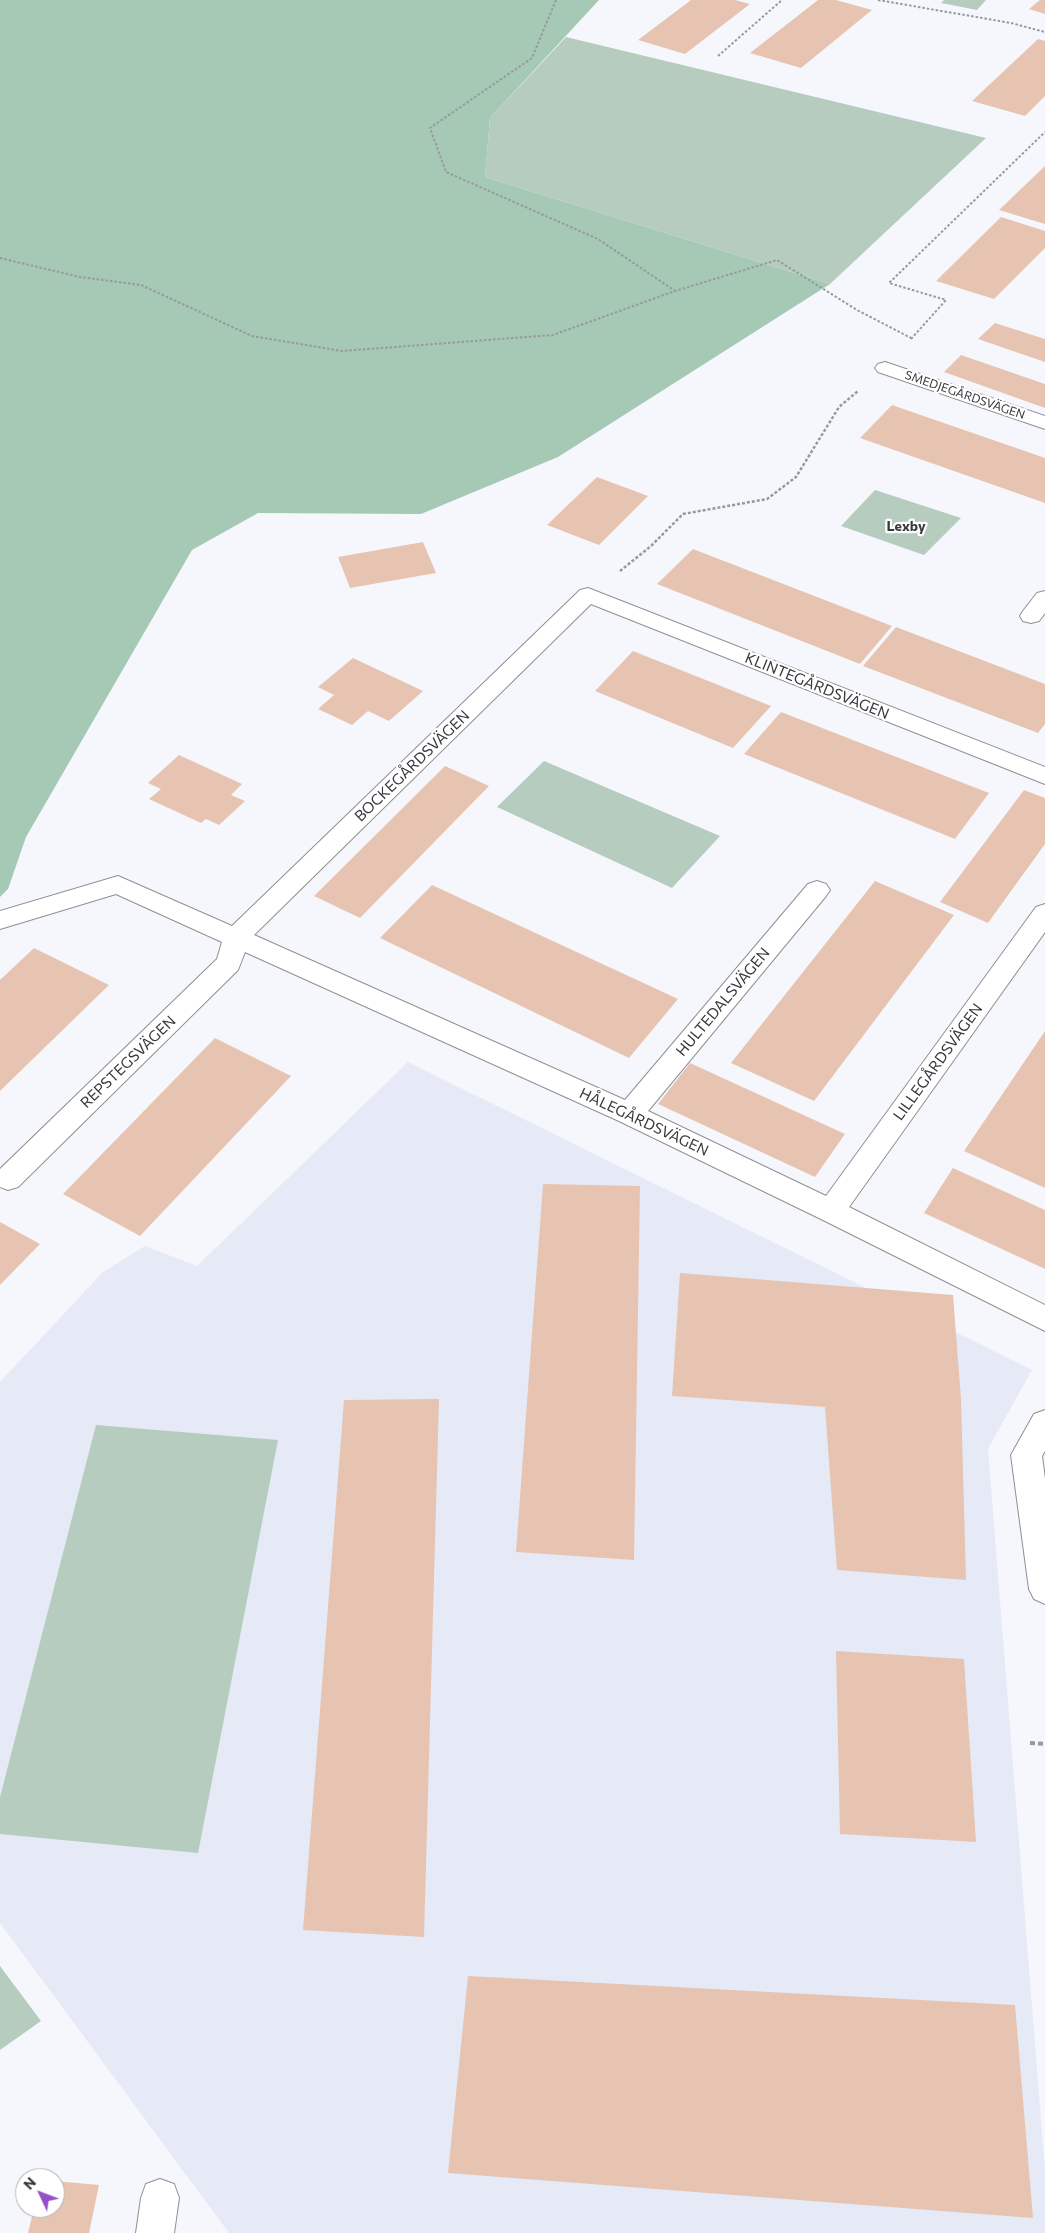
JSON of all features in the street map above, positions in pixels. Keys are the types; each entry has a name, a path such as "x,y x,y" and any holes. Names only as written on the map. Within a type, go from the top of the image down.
{"street":[{"name":"SMEDJEGÅRDSVÄGEN","path":"885,368 1045,423"},
{"name":"KLINTEGÅRDSVÄGEN","path":"588,595 1045,776"},
{"name":"BOCKEGÅRDSVÄGEN","path":"236,938 588,595"},
{"path":"1031,616 1045,598"},
{"name":"HÅLEGÅRDSVÄGEN","path":"0,920 118,885 629,1114 831,1211 1045,1319"},
{"name":"HULTEDALSVÄGEN","path":"629,1114 817,890"},
{"name":"LILLEGÅRDSVÄGEN","path":"831,1211 1045,914"},
{"name":"REPSTEGSVÄGEN","path":"8,1179 228,963 236,938"},
{"path":"1045,1423 1026,1455 1045,1589"}],"path":[{"path":"556,0 532,58 430,128 446,172 598,239 675,291"},
{"path":"718,56 782,0"},
{"path":"878,0 1011,23 1045,32"},
{"path":"0,258 80,277 140,286 252,336 342,351 553,335 675,291 777,260 857,310 911,338 946,300 889,283 1045,132"},
{"path":"588,595 651,546 683,514 767,498 796,477 839,407 885,368"},
{"path":"1030,1743 1045,1744"}],"shaded area":[{"path":"408,1062 1032,1370 988,1449 1045,2171 1045,2233 229,2233 0,1923 0,1382 103,1272 145,1246 197,1266"}],"green space":[{"path":"0,0 599,0 490,118 485,177 830,284 558,457 421,514 258,513 192,550 26,837 8,889 0,897"},
{"path":"944,0 986,0 977,10 941,3"},
{"path":"566,37 986,138 830,284 485,177 490,118"},
{"path":"875,490 961,518 924,555 841,526"},
{"path":"544,761 720,836 672,888 497,807"},
{"path":"96,1425 278,1440 198,1853 0,1834 0,1797"},
{"path":"0,1966 41,2021 0,2050"}],"building":[{"path":"691,0 735,0 750,4 685,54 638,40"},
{"path":"818,0 836,0 872,10 801,68 750,53"},
{"path":"1040,0 1045,0 1045,14 1029,9"},
{"path":"1038,39 1045,41 1045,96 1025,116 972,101"},
{"path":"1045,166 1045,224 999,210"},
{"path":"1001,217 1045,231 1045,248 994,299 936,281"},
{"path":"995,323 1045,339 1045,362 978,339"},
{"path":"961,355 1045,384 1045,408 944,372"},
{"path":"892,405 1045,458 1045,503 860,438"},
{"path":"597,477 648,496 599,545 547,525"},
{"path":"423,542 436,573 350,588 338,557"},
{"path":"693,549 892,626 860,664 657,584"},
{"path":"896,627 1045,684 1045,724 1038,733 863,666"},
{"path":"633,651 771,706 733,748 595,691"},
{"path":"353,658 423,691 389,721 368,711 352,725 318,709 334,695 318,687"},
{"path":"781,712 989,793 955,839 744,754"},
{"path":"179,755 242,784 231,795 245,801 219,825 206,819 201,823 149,799 161,789 148,783"},
{"path":"445,766 489,786 360,918 314,896"},
{"path":"1024,790 1045,798 1045,844 988,923 940,902"},
{"path":"875,881 954,915 814,1101 731,1063"},
{"path":"432,885 678,999 629,1058 380,938"},
{"path":"34,948 109,985 0,1091 0,980"},
{"path":"1045,1031 1045,1188 964,1151"},
{"path":"215,1038 291,1076 140,1236 63,1194"},
{"path":"690,1063 845,1134 815,1177 658,1104"},
{"path":"953,1168 1045,1210 1045,1269 924,1213"},
{"path":"543,1184 640,1186 634,1560 516,1552"},
{"path":"0,1222 40,1244 0,1285"},
{"path":"680,1273 953,1295 961,1399 966,1580 837,1570 825,1407 672,1396"},
{"path":"439,1399 424,1937 303,1930 344,1400"},
{"path":"836,1651 964,1659 976,1842 840,1834"},
{"path":"468,1976 1015,2005 1033,2218 448,2173"},
{"path":"65,2182 99,2185 89,2233 28,2233 32,2218 65,2218"}],"district":[{"name":"Lexby","path":"906,526"}]}
